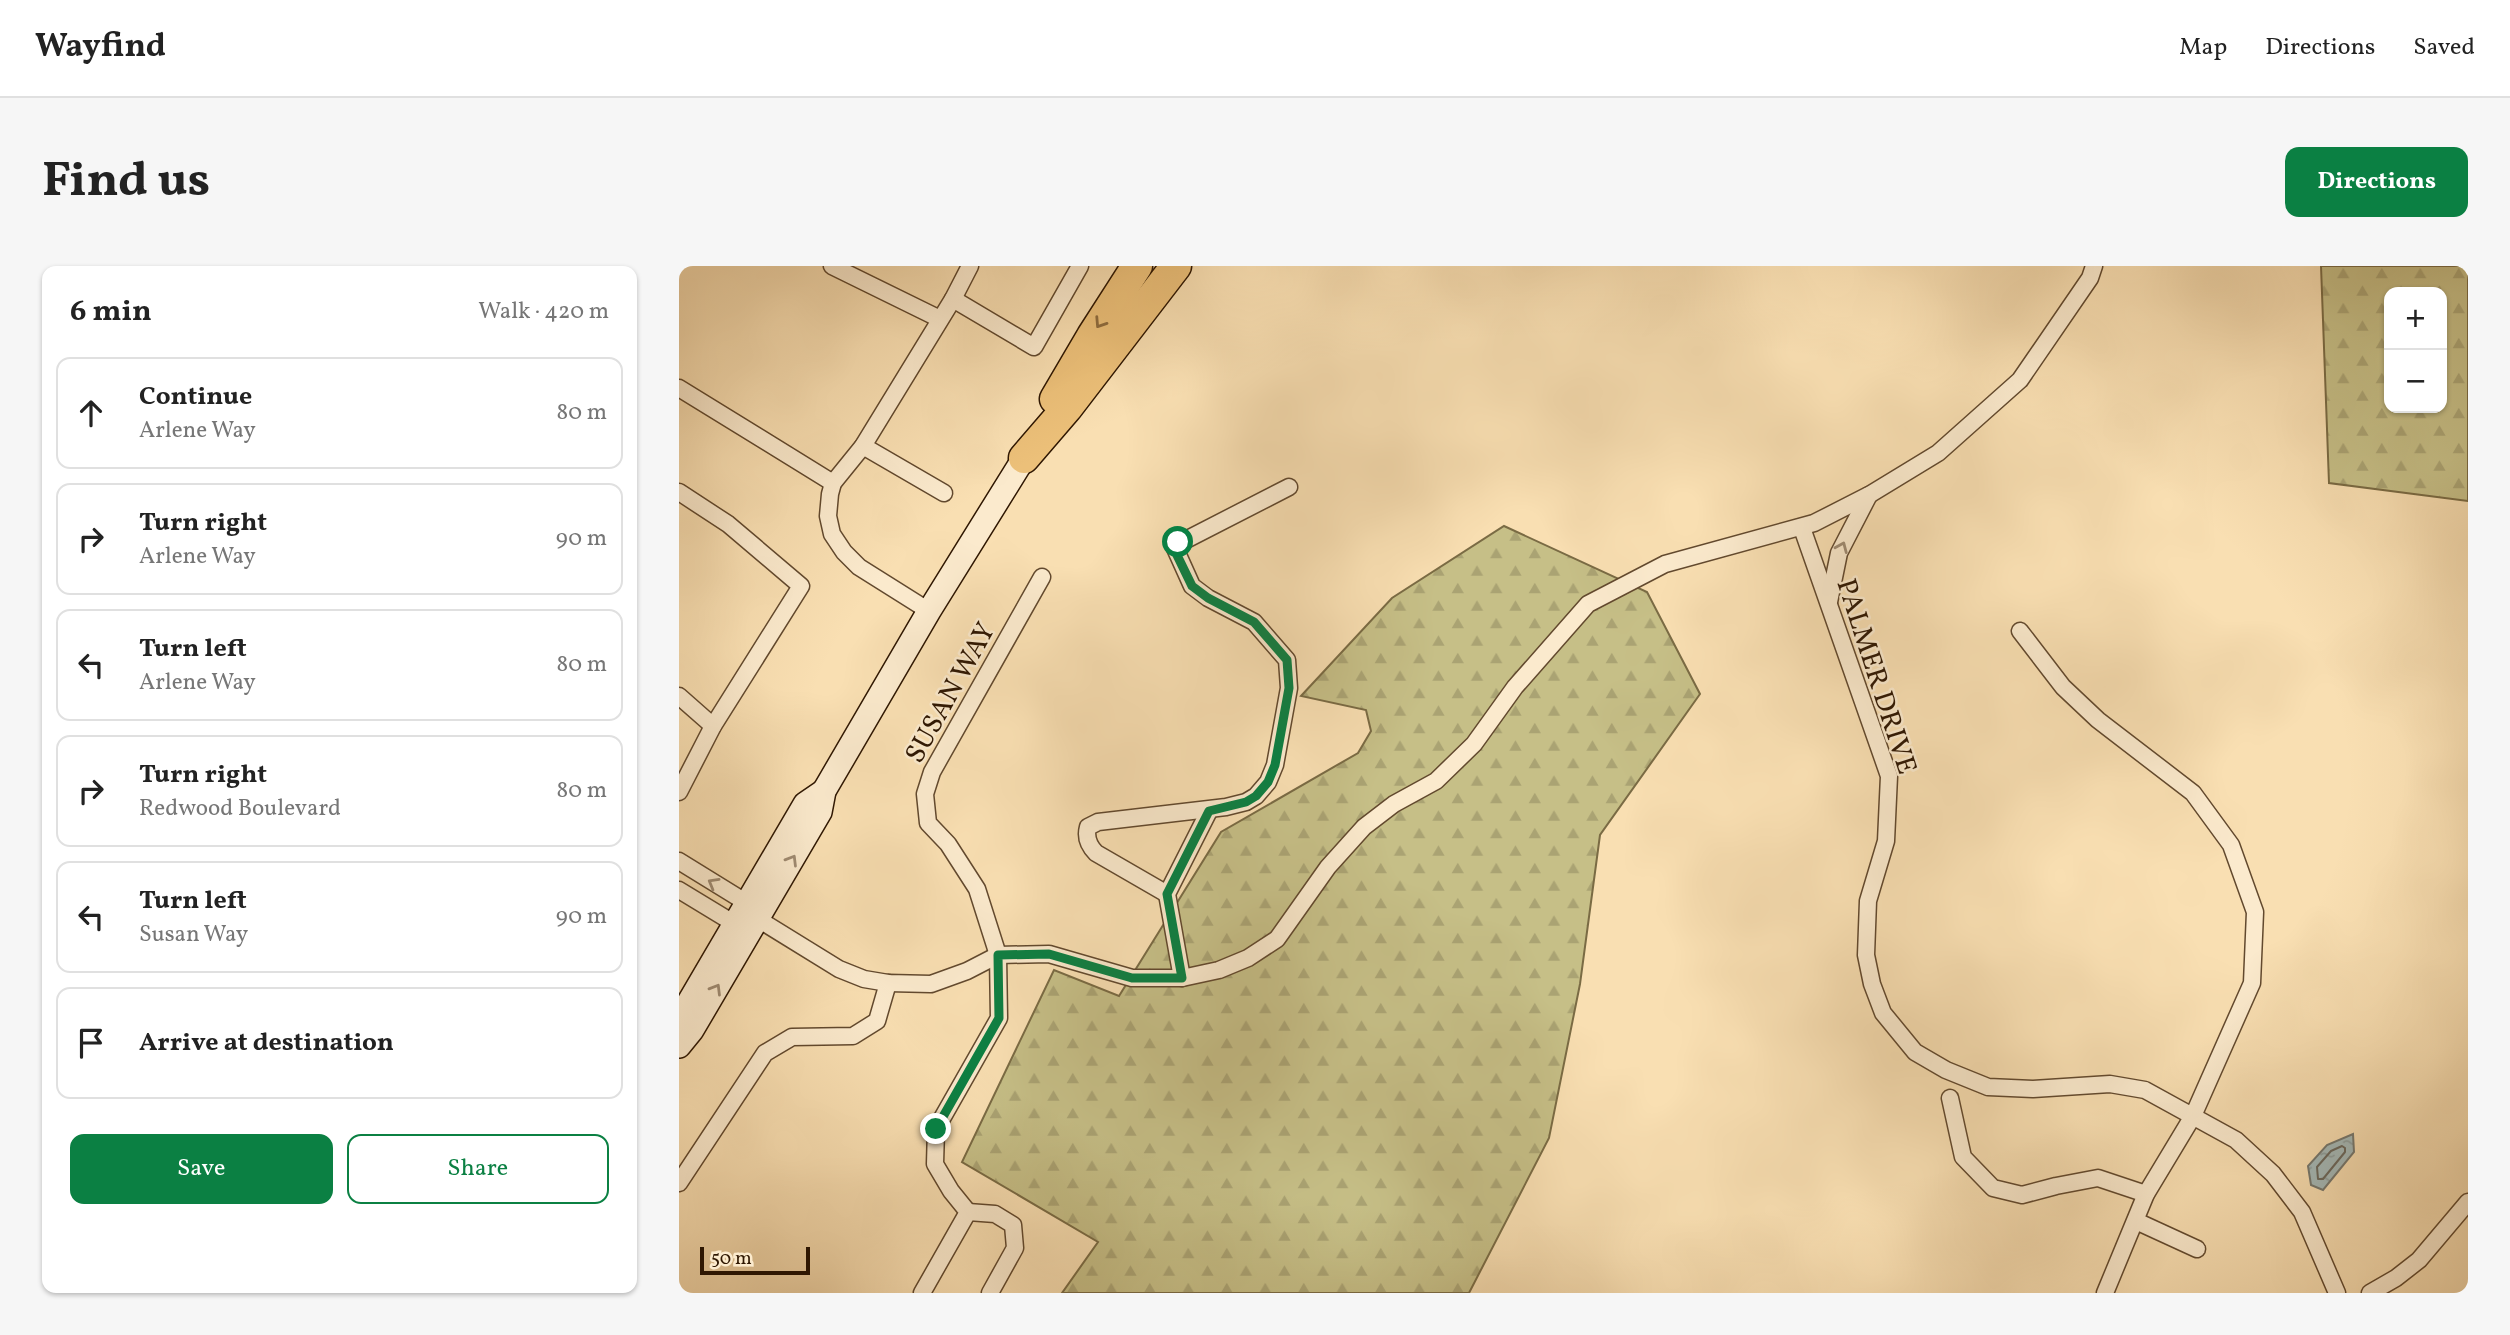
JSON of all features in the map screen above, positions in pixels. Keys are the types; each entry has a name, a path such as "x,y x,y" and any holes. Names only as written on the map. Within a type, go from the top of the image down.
{"highway":[{"path":"1024,458 1077,360 1137,266"},
{"path":"1121,338 1170,266"},
{"path":"1024,458 1067,408 1176,266"}],"main road":[{"path":"679,1046 692,1030 753,911 820,812 824,791 929,611 1024,458"},
{"path":"679,1019 735,924 753,911"}],"street":[{"path":"832,266 940,319"},
{"path":"929,611 859,567 844,552 832,534 828,516 833,482 863,446 953,299 969,266"},
{"path":"953,299 1034,347 1080,266"},
{"path":"679,861 839,969 864,979 888,983 931,984 967,971 998,955 1049,954 1132,978 1182,978 1229,966 1248,958 1277,939 1328,867 1364,827 1394,804 1436,781 1474,744 1515,687 1588,604 1665,564 1802,528 1869,495 1938,453 2020,380 2090,278 2094,266"},
{"path":"679,388 833,482"},
{"path":"863,446 944,493"},
{"path":"1167,894 1096,853 1087,837 1088,827 1098,822 1209,811 1246,802 1256,796 1268,782 1275,765 1289,688 1287,660 1254,622 1208,598 1192,586 1174,546 1289,486"},
{"path":"679,492 728,524 801,586 713,726 679,792"},
{"path":"1829,604 1839,553 1869,495"},
{"name":"PALMER DRIVE","path":"1802,528 1889,776 1886,841 1868,901 1867,955 1872,984 1883,1013 1915,1052 1947,1070 1988,1087 2033,1089 2110,1084 2145,1090 2236,1140 2273,1174 2302,1212 2337,1293"},
{"name":"SUSAN WAY","path":"968,1212 951,1191 935,1164 936,1129 999,1018 998,955 977,889 948,844 928,823 925,794 932,772 1042,577"},
{"path":"2020,631 2063,687 2098,720 2193,793 2231,845 2255,912 2252,983 2193,1116 2146,1194 2105,1293"},
{"path":"679,696 713,726"},
{"path":"1182,978 1167,894 1209,811"},
{"path":"679,890 735,924"},
{"path":"679,1183 765,1053 792,1037 853,1036 877,1021 888,983"},
{"path":"1950,1098 1963,1157 1993,1188 2022,1195 2056,1185 2098,1178 2146,1194"},
{"path":"2369,1293 2396,1279 2419,1260 2468,1202"},
{"path":"922,1293 968,1212 995,1214 1013,1225 1015,1248 990,1293"},
{"path":"2136,1221 2197,1249"}],"green space":[{"path":"2321,266 2468,266 2468,501 2329,483"},
{"path":"1504,526 1647,592 1700,694 1600,835 1580,984 1549,1138 1469,1293 1062,1293 1098,1242 962,1162 1054,970 1119,996 1221,832 1358,753 1371,731 1366,710 1301,696 1392,598"}],"water":[{"path":"2353,1134 2354,1152 2323,1190 2311,1185 2308,1166 2327,1145"}],"route":[{"path":"936,1129 999,1018 998,955 1049,954 1132,978 1182,978 1167,894 1209,811 1246,802 1256,796 1268,782 1275,765 1289,688 1287,660 1254,622 1208,598 1192,586 1175,551 1174,546 1178,542"}]}
